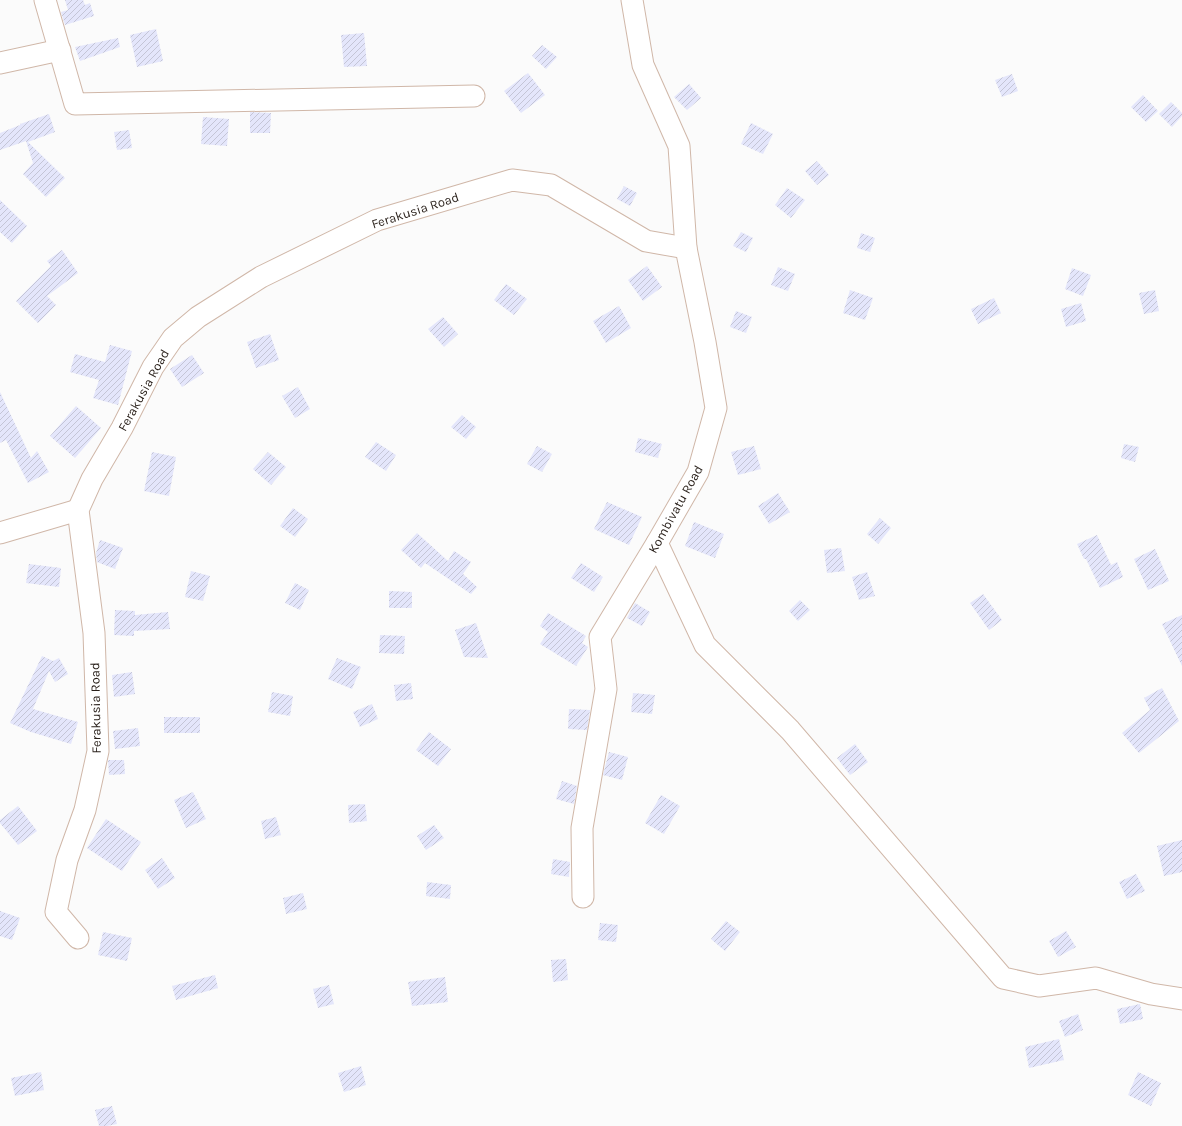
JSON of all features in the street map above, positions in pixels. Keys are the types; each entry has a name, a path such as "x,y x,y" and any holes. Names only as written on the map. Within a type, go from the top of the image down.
{"street":[{"path":"45,0 75,104 474,96"},
{"name":"Kombivatu Road","path":"583,897 582,828 606,689 600,637 698,472 716,408 686,248 679,146 642,65 632,0"},
{"path":"0,63 60,50"},
{"name":"Ferakusia Road","path":"78,938 56,912 67,860 85,810 98,751 94,633 78,510 92,479 122,428 153,367 173,338 198,317 261,277 377,220 512,180 551,185 646,241 686,248"},
{"path":"0,533 78,510"},
{"path":"657,543 705,645 790,730 1003,978 1039,986 1096,978 1151,994 1182,999"}],"building":[{"path":"65,0 83,0 85,5 90,3 94,16 65,25 61,12 68,10"},
{"path":"156,29 163,61 137,67 130,35"},
{"path":"364,33 367,66 344,67 341,35"},
{"path":"118,38 120,47 80,61 75,47"},
{"path":"542,45 557,57 546,69 532,56"},
{"path":"528,73 545,95 521,113 504,91"},
{"path":"1012,74 1018,91 1002,97 995,80"},
{"path":"689,84 701,98 687,110 674,97"},
{"path":"1143,95 1158,111 1146,122 1131,107"},
{"path":"1171,102 1182,113 1182,116 1172,127 1159,114"},
{"path":"250,112 271,113 270,133 250,133"},
{"path":"49,114 55,132 28,142 65,178 46,197 23,174 33,163 26,141 0,150 0,133"},
{"path":"203,117 229,119 227,146 201,144"},
{"path":"751,123 773,134 763,154 741,144"},
{"path":"129,130 132,148 117,150 114,132"},
{"path":"817,161 829,175 817,185 805,171"},
{"path":"624,186 637,193 630,206 617,199"},
{"path":"787,188 805,200 791,218 775,205"},
{"path":"0,200 27,226 12,243 0,232"},
{"path":"741,232 753,238 746,252 733,246"},
{"path":"861,233 875,238 870,252 857,248"},
{"path":"62,250 78,273 47,296 56,305 38,323 16,301 51,266 47,261"},
{"path":"647,266 662,287 643,301 628,280"},
{"path":"778,267 795,274 788,291 771,285"},
{"path":"1072,268 1091,275 1083,296 1065,289"},
{"path":"506,284 527,299 514,315 494,300"},
{"path":"850,290 873,298 865,320 843,313"},
{"path":"1155,290 1159,311 1144,314 1139,293"},
{"path":"994,298 1001,313 978,324 971,309"},
{"path":"1081,303 1086,321 1066,327 1061,309"},
{"path":"619,306 631,328 606,343 593,321"},
{"path":"736,311 752,317 746,333 730,327"},
{"path":"443,317 458,334 444,347 428,329"},
{"path":"270,334 279,360 256,368 247,342"},
{"path":"110,345 132,351 118,405 93,398 99,380 70,372 75,354 105,362"},
{"path":"192,355 204,373 182,387 170,369"},
{"path":"298,387 310,409 295,418 282,396"},
{"path":"0,392 31,458 37,451 49,472 28,483 6,440 0,443"},
{"path":"76,406 101,428 75,458 50,436"},
{"path":"462,415 476,427 466,439 451,427"},
{"path":"638,438 662,444 658,458 635,452"},
{"path":"376,442 396,455 386,471 365,457"},
{"path":"1124,444 1139,447 1135,462 1121,458"},
{"path":"537,446 552,454 542,472 527,464"},
{"path":"754,446 761,469 738,475 731,452"},
{"path":"152,452 176,457 169,496 144,491"},
{"path":"268,452 286,467 271,485 253,469"},
{"path":"778,493 790,512 769,524 758,506"},
{"path":"607,502 642,517 629,545 594,529"},
{"path":"293,508 308,519 295,537 280,526"},
{"path":"880,518 891,528 878,544 867,534"},
{"path":"694,522 724,534 715,558 685,546"},
{"path":"417,533 448,561 454,551 471,562 463,574 477,587 471,594 425,563 421,568 401,550"},
{"path":"1097,535 1111,565 1117,562 1123,577 1100,588 1077,544"},
{"path":"100,540 123,548 115,569 97,562 96,553"},
{"path":"841,548 845,571 827,573 824,550"},
{"path":"1155,549 1169,581 1148,590 1134,559"},
{"path":"581,563 603,577 594,592 571,578"},
{"path":"29,564 61,568 59,587 26,583"},
{"path":"191,571 210,576 203,601 185,597"},
{"path":"867,572 875,596 859,600 852,577"},
{"path":"295,583 309,590 300,610 285,603"},
{"path":"389,591 412,592 412,608 389,608"},
{"path":"983,594 1002,620 989,630 970,603"},
{"path":"800,600 810,610 798,621 789,611"},
{"path":"635,603 650,612 642,626 627,618"},
{"path":"115,610 135,611 135,615 168,612 170,629 134,631 134,636 114,635"},
{"path":"548,613 586,636 582,643 588,647 576,666 540,644 548,632 540,626"},
{"path":"1182,615 1182,666 1162,624"},
{"path":"476,623 488,658 464,657 455,630"},
{"path":"380,635 405,636 404,654 379,653"},
{"path":"42,656 53,661 59,658 68,674 55,682 49,671 33,709 78,722 71,744 31,732 10,723"},
{"path":"337,658 361,667 352,689 328,679"},
{"path":"132,672 135,694 114,697 112,675"},
{"path":"411,683 413,699 396,701 394,685"},
{"path":"1162,688 1179,721 1139,753 1122,733 1150,710 1144,698"},
{"path":"272,692 293,696 290,716 268,712"},
{"path":"633,693 655,695 652,714 631,712"},
{"path":"372,704 378,719 360,727 353,712"},
{"path":"569,709 590,710 587,730 568,729"},
{"path":"164,717 200,717 200,733 164,733"},
{"path":"138,728 140,746 115,749 113,731"},
{"path":"429,732 451,749 438,766 416,750"},
{"path":"855,744 868,762 850,775 837,758"},
{"path":"609,752 628,757 622,780 603,775"},
{"path":"108,760 124,760 125,774 109,775"},
{"path":"562,781 577,786 574,804 556,799"},
{"path":"193,792 206,819 186,828 174,800"},
{"path":"661,795 680,806 664,834 645,823"},
{"path":"365,804 367,821 349,823 348,805"},
{"path":"18,806 37,831 18,845 0,823 0,820"},
{"path":"276,817 281,835 265,839 261,821"},
{"path":"106,819 141,842 122,871 87,848"},
{"path":"434,825 444,838 426,850 417,836"},
{"path":"1182,840 1182,872 1164,876 1157,846"},
{"path":"162,858 175,878 158,889 145,870"},
{"path":"553,859 570,862 569,877 551,874"},
{"path":"1136,874 1145,891 1127,899 1119,882"},
{"path":"427,882 451,885 450,899 426,896"},
{"path":"303,893 307,909 286,914 283,898"},
{"path":"0,911 20,918 12,940 0,936"},
{"path":"726,921 740,932 725,951 711,939"},
{"path":"600,923 618,925 616,942 598,940"},
{"path":"1066,931 1076,947 1058,957 1049,941"},
{"path":"103,932 132,938 127,961 98,955"},
{"path":"566,959 568,980 553,982 551,960"},
{"path":"215,975 218,988 176,1000 172,986"},
{"path":"445,977 448,1002 412,1006 408,982"},
{"path":"329,985 334,1004 318,1008 313,989"},
{"path":"1140,1004 1143,1019 1120,1024 1117,1009"},
{"path":"1078,1014 1083,1030 1065,1037 1059,1021"},
{"path":"1059,1039 1064,1060 1029,1068 1025,1047"},
{"path":"361,1066 366,1085 344,1092 338,1073"},
{"path":"41,1072 44,1090 15,1096 11,1078"},
{"path":"1138,1072 1161,1083 1151,1106 1128,1095"},
{"path":"112,1106 117,1124 99,1126 95,1110"}]}
